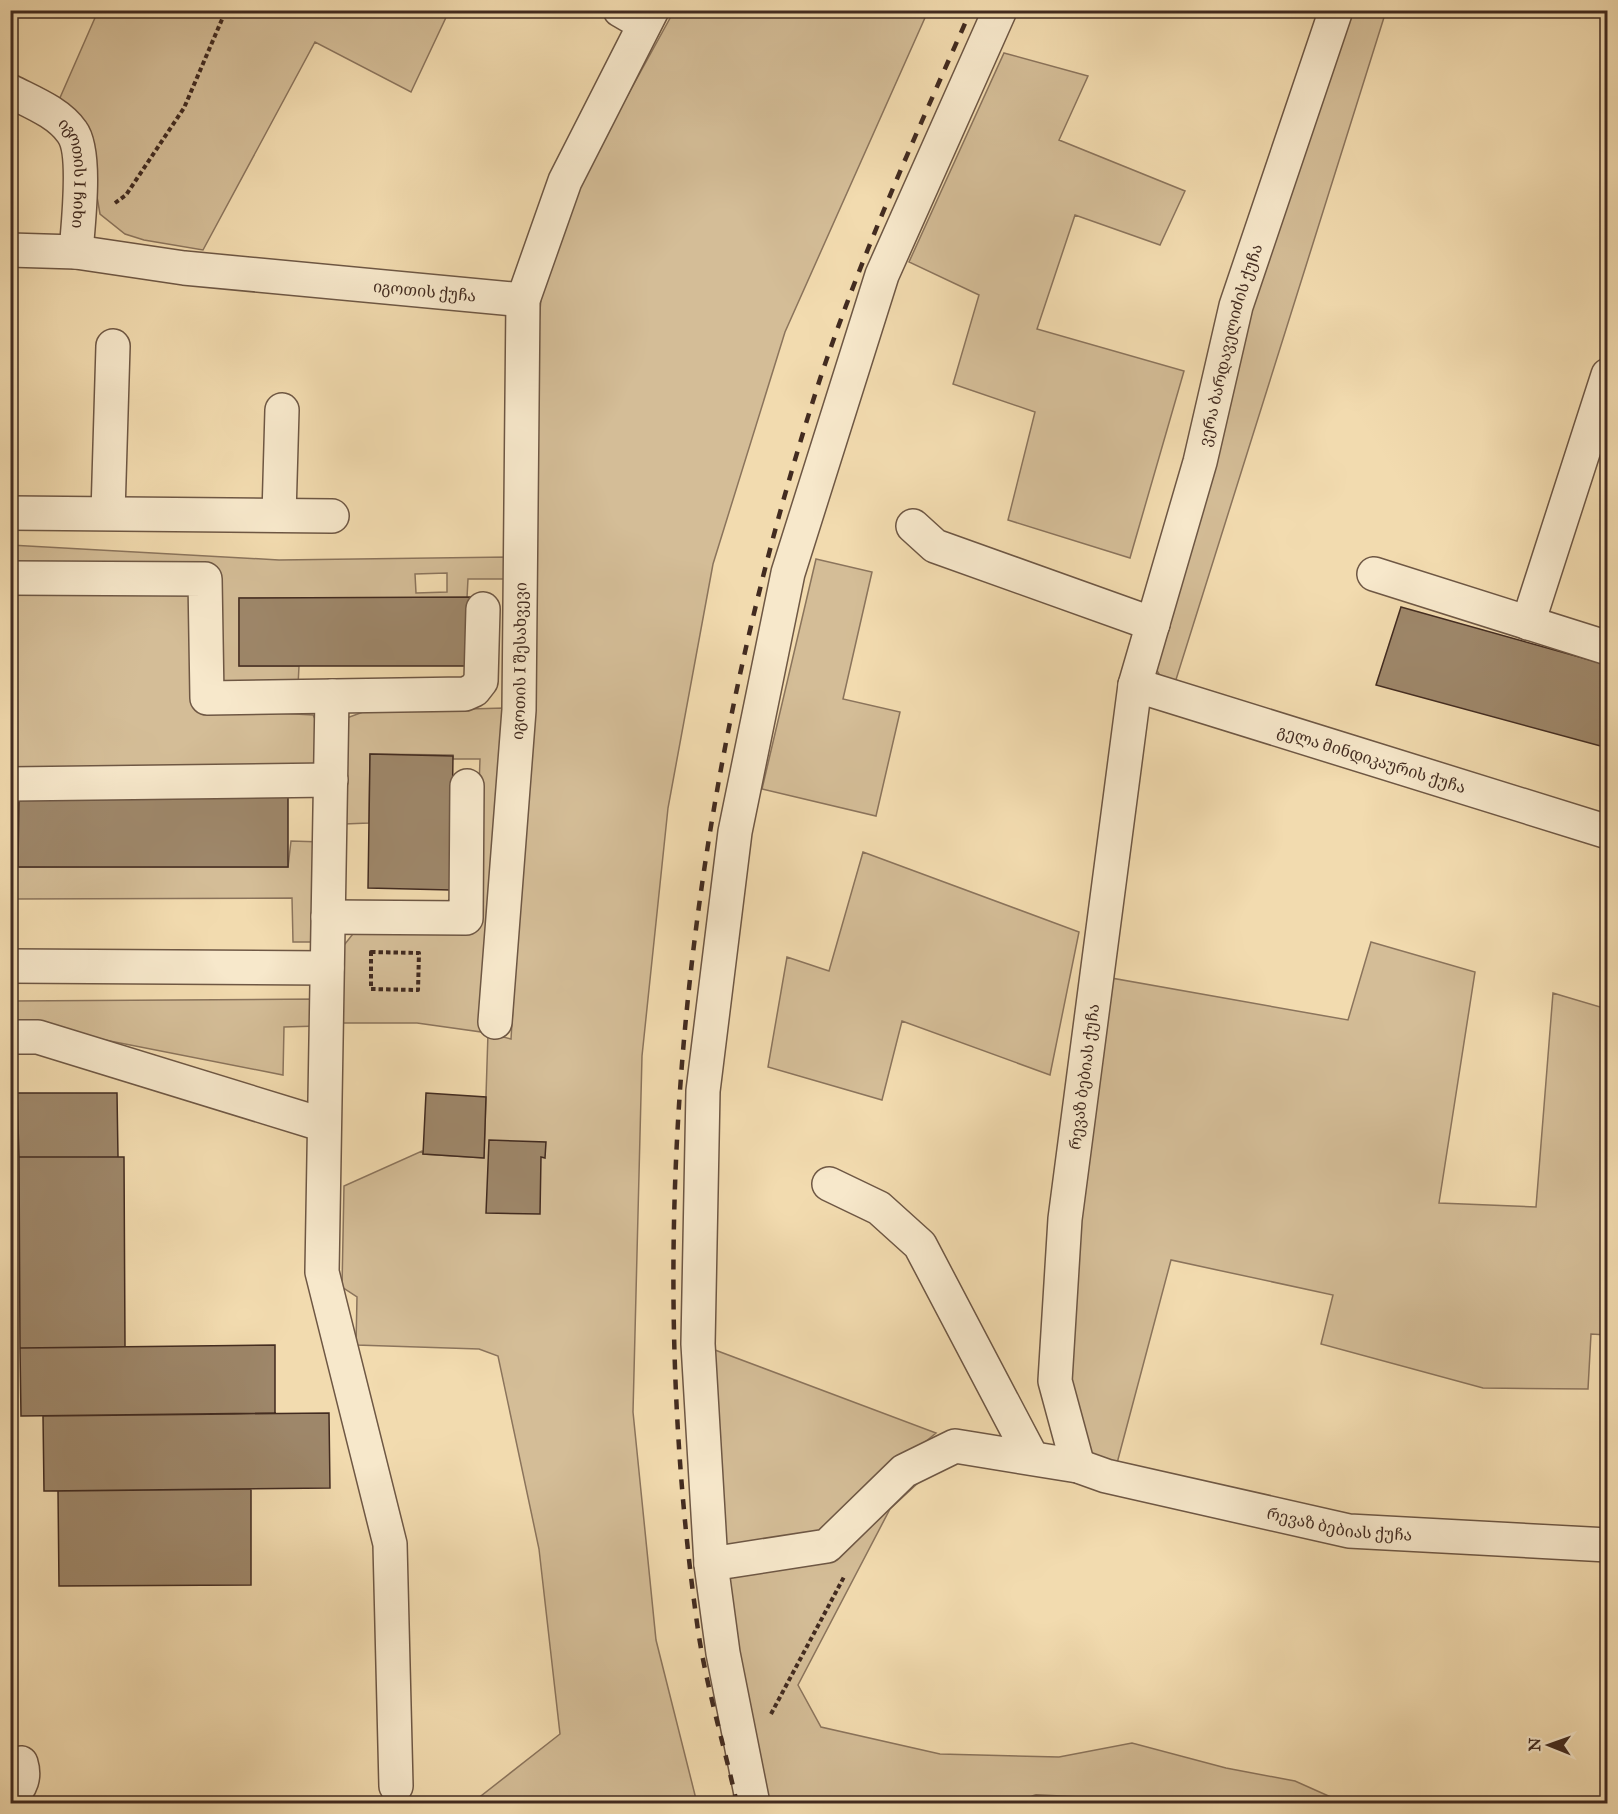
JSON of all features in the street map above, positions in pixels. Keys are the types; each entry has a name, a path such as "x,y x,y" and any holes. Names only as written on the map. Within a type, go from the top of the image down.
{"street":[{"path":"753,1803 723,1653 711,1564 698,1344 704,1091 735,832 788,573 882,276 999,10"},
{"name":"ვერა ბარდაველიძის ქუჩა","path":"1135,685 1200,462 1236,306 1335,10"},
{"path":"523,300 565,181 638,15"},
{"name":"იგოთის I ჩიხი","path":"10,91 55,114 74,133 81,173 77,241"},
{"name":"იგოთის ქუჩა","path":"10,250 77,241 184,268 523,300"},
{"name":"იგოთის I შესახვევი","path":"495,1022 519,710 523,300"},
{"path":"108,513 113,346"},
{"path":"1528,623 1600,426 1608,375"},
{"path":"279,515 282,410"},
{"path":"10,513 332,516"},
{"path":"914,526 935,546 1153,624"},
{"path":"1374,574 1608,648"},
{"path":"10,578 205,579 207,698 465,694 474,690 481,681 483,609"},
{"name":"რევაზ ბებიას ქუჩა","path":"1078,1466 1056,1381 1065,1219 1135,685"},
{"name":"გელა მინდიკაურის ქუჩა","path":"1135,685 1608,832"},
{"path":"332,696 322,1272 390,1544 396,1786"},
{"path":"10,784 331,780"},
{"path":"328,917 466,918 467,786"},
{"path":"10,966 327,968"},
{"path":"10,1036 38,1037 324,1125"},
{"path":"829,1184 879,1208 920,1245 1032,1458"},
{"name":"რევაზ ბებიას ქუჩა","path":"711,1564 827,1546 904,1471 956,1446 1078,1466 1106,1476 1349,1532 1608,1545"},
{"path":"12,1795 22,1781 24,1773 21,1763"}],"path":[{"path":"77,241 126,195 184,108 226,10"},
{"path":"371,952 419,953 418,990 370,989 371,952"},
{"path":"745,1763 845,1574"}],"shaded area":[{"path":"98,11 449,11 411,92 315,42 203,250 144,240 125,234 100,214 95,185 59,100"},
{"path":"674,11 928,11 785,332 713,564 668,808 642,1056 633,1412 656,1640 697,1803 472,1803 560,1734 539,1549 498,1356 479,1349 356,1345 357,1297 342,1287 344,1186 422,1151 423,1154 484,1158 488,1033 511,1039 531,702 536,358 542,287 575,191"},
{"path":"1350,11 1386,11 1174,686 1159,674 1154,666 1244,322"},
{"path":"1004,53 1088,76 1059,140 1185,191 1160,245 1075,215 1037,329 1184,371 1130,558 1008,520 1035,412 953,384 979,295 909,262"},
{"path":"10,545 279,560 509,557 508,579 468,579 467,598 239,598 239,666 299,666 298,686 224,685 220,676 221,591 11,567","holes":["447,573 447,592 416,593 415,574"]},
{"path":"816,559 872,572 843,699 900,712 876,816 762,789"},
{"path":"11,589 171,589 197,598 200,709 313,715 316,766 11,772"},
{"path":"504,708 488,1033 417,1023 342,1023 341,949 356,930 474,928 480,759 453,759 453,755 370,754 369,823 344,824 344,719 363,712"},
{"path":"19,793 19,867 288,867 291,841 323,842 319,942 293,942 292,898 11,899 10,794"},
{"path":"863,852 1079,932 1050,1075 902,1021 882,1100 768,1067 787,957 829,971"},
{"path":"1371,942 1475,972 1439,1203 1536,1207 1553,993 1607,1009 1607,1335 1591,1334 1588,1389 1483,1388 1321,1344 1333,1295 1171,1260 1116,1467 1090,1460 1069,1387 1076,1245 1111,978 1348,1020"},
{"path":"10,970 11,1001 319,999 318,1026 284,1027 283,1075 49,1029 11,1028"},
{"path":"707,1347 936,1433 891,1470 831,1531 729,1553 719,1545"},
{"path":"934,1468 890,1509 798,1685 821,1727 940,1754 1059,1757 1132,1743 1226,1768 1295,1781 1333,1798 1358,1803 768,1803 736,1641 728,1575 876,1515"}],"building":[{"path":"472,597 472,666 239,666 239,598"},
{"path":"1401,607 1608,665 1608,748 1376,685"},
{"path":"370,754 453,756 451,890 368,888"},
{"path":"19,793 288,793 288,867 18,867"},
{"path":"17,1093 117,1093 118,1157 19,1157"},
{"path":"426,1093 486,1097 484,1158 423,1154"},
{"path":"489,1140 546,1142 545,1158 541,1157 540,1214 486,1213"},
{"path":"19,1157 124,1157 125,1347 20,1348"},
{"path":"275,1345 275,1413 21,1416 20,1348"},
{"path":"329,1413 330,1488 44,1491 43,1416"},
{"path":"251,1489 251,1585 59,1586 58,1491"}],"waterway":[{"path":"1024,1804 1036,1799 1136,1804"}],"railway":[{"path":"737,1804 700,1646 680,1466 674,1309 676,1152 688,994 709,838 738,683 775,530 836,332 891,193 971,10"}]}
